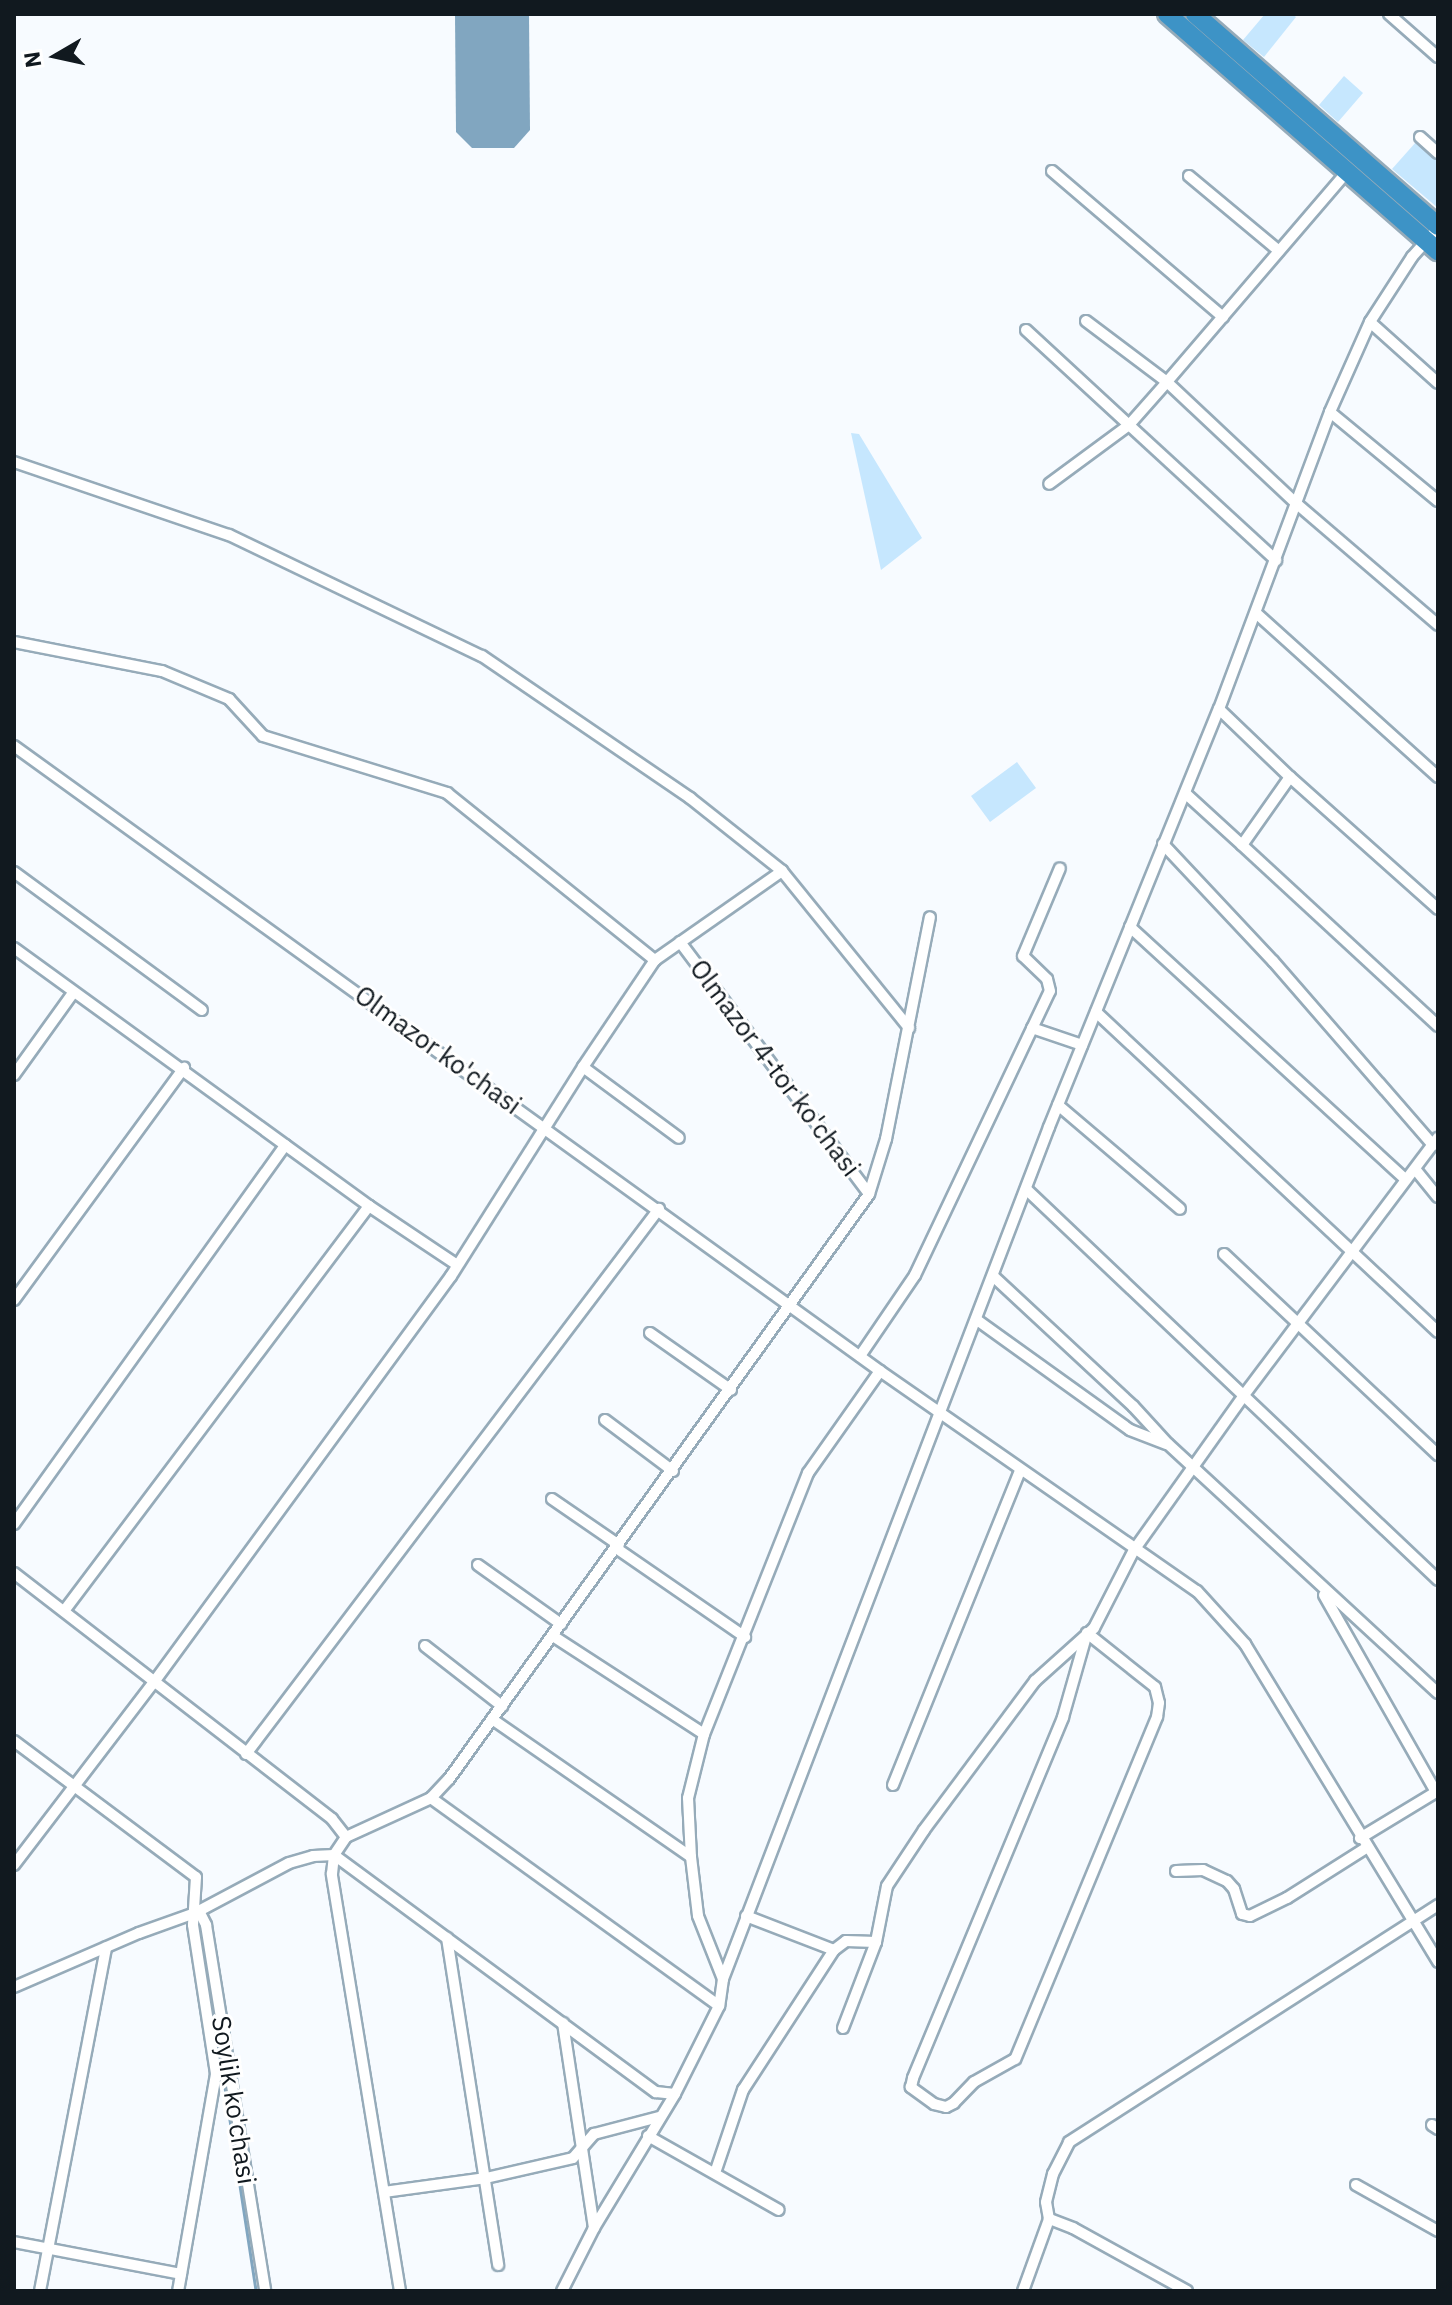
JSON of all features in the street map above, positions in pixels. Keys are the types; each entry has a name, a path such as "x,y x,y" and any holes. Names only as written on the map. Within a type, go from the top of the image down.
{"highway":[{"path":"1167,14 1346,173 1435,236"},
{"path":"1195,14 1435,236"}],"street":[{"path":"1389,14 1438,57"},
{"path":"1420,137 1438,153"},
{"path":"1052,171 1223,317"},
{"path":"1049,484 1129,425 1346,173"},
{"path":"1189,176 1279,251"},
{"path":"562,2291 594,2228 675,2094 719,2006 723,1979 746,1916 941,1416 1058,1105 1219,709 1330,412 1370,322 1435,236"},
{"path":"1086,321 1167,382 1297,504 1438,625"},
{"path":"1370,322 1438,383"},
{"path":"1026,330 1276,560"},
{"path":"1330,412 1438,501"},
{"path":"14,462 229,535 482,656 690,798 782,871 909,1028"},
{"path":"1256,613 1438,777"},
{"path":"14,642 162,671 229,699 263,736 447,793 655,960"},
{"path":"1219,709 1438,909"},
{"name":"Olmazor ko'chasi","path":"14,746 793,1305 941,1416 1197,1591 1245,1644 1410,1921 1438,1962"},
{"path":"1242,845 1290,777"},
{"path":"1185,793 1438,1026"},
{"path":"843,2028 876,1942 887,1886 924,1830 1035,1681 1094,1628 1134,1550 1244,1395 1435,1141 1163,844"},
{"path":"860,1356 915,1275 1032,1028 1050,984 1023,956 1060,868"},
{"path":"14,1865 154,1682 457,1265 655,960 782,871"},
{"path":"14,872 202,1010"},
{"path":"400,2291 332,1874 334,1855 346,1837 431,1798 449,1779 793,1305 869,1194 886,1139 930,917"},
{"path":"1130,927 1406,1180"},
{"name":"Olmazor 4-tor ko'chasi","path":"680,942 869,1194"},
{"path":"14,948 73,993 184,1068 369,1206 457,1265"},
{"path":"14,1075 73,993"},
{"path":"1096,1012 1438,1332"},
{"path":"1032,1028 1082,1045"},
{"path":"583,1067 679,1138"},
{"path":"14,1300 184,1068"},
{"path":"1058,1105 1180,1209"},
{"path":"14,1524 285,1145"},
{"path":"1415,1169 1438,1197"},
{"path":"1026,1189 1438,1580"},
{"path":"64,1611 369,1206"},
{"path":"246,1754 659,1209"},
{"path":"1224,1254 1438,1455"},
{"path":"993,1276 1133,1406 1168,1444 1438,1693"},
{"path":"977,1320 1130,1430 1147,1440 1168,1444"},
{"path":"650,1333 731,1390"},
{"path":"723,1979 698,1916 691,1857 688,1798 704,1734 808,1473 880,1371"},
{"path":"605,1420 673,1471"},
{"path":"893,1785 1020,1470"},
{"path":"552,1499 745,1637"},
{"path":"478,1565 561,1624"},
{"path":"14,1573 332,1819 346,1837"},
{"path":"1176,1871 1203,1870 1227,1881 1234,1889 1242,1914 1250,1916 1287,1898 1437,1792 1320,1586"},
{"path":"1087,1633 1155,1687 1159,1703 1157,1717 1015,2059 974,2082 954,2103 946,2107 934,2104 911,2087 913,2078 1063,1717 1087,1633"},
{"path":"553,1636 704,1734"},
{"path":"425,1646 502,1706"},
{"path":"492,1719 691,1857"},
{"path":"14,1741 196,1877 197,1912 193,1925 216,2074 178,2291"},
{"path":"431,1798 719,2006"},
{"path":"14,1987 197,1912 289,1863 313,1856 334,1855 656,2092 675,2094"},
{"path":"1023,2291 1049,2219 1046,2202 1053,2174 1069,2142 1438,1905"},
{"name":"Soylik ko'chasi","path":"197,1912 206,1925 265,2291"},
{"path":"746,1916 834,1950"},
{"path":"447,1938 498,2265"},
{"path":"715,2173 743,2090 834,1950 846,1941 876,1942"},
{"path":"40,2291 106,1947"},
{"path":"563,2023 594,2228"},
{"path":"216,2074 229,2072"},
{"path":"384,2192 486,2178 573,2158 594,2134 659,2117"},
{"path":"648,2136 779,2210"},
{"path":"1356,2185 1438,2231"},
{"path":"1049,2219 1073,2228 1187,2291"},
{"path":"14,2242 181,2274"}],"shaded area":[{"path":"455,14 529,14 530,130 514,148 472,148 456,132"},
{"path":"1265,14 1292,14 1296,17 1264,57 1243,40"},
{"path":"1344,76 1363,93 1338,122 1319,105"},
{"path":"1416,142 1438,161 1438,208 1392,169"},
{"path":"851,433 859,434 922,538 881,570"},
{"path":"1017,762 1036,788 990,822 971,796"}],"waterway":[{"path":"200,1927 256,2291"}]}
